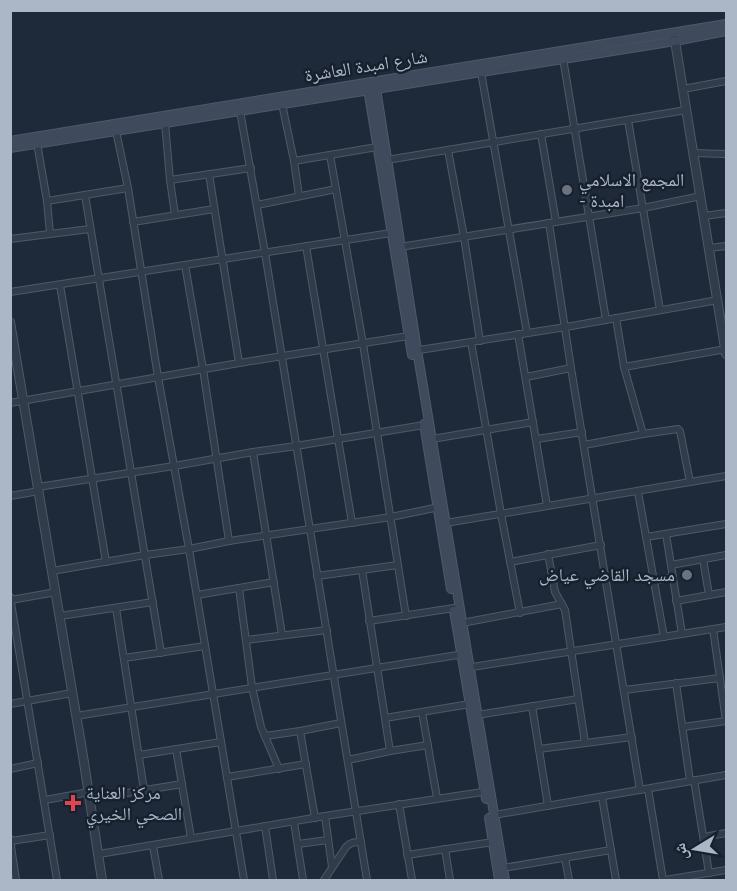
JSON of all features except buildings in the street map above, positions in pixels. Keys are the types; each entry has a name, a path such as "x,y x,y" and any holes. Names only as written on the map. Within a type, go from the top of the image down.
{"main road":[{"name":"شارع امبدة العاشرة","path":"10,141 346,85 371,86 481,72 675,37 726,24"},
{"name":"شارع امبدة العاشرة","path":"10,148 282,104 371,86 675,37 726,31"},
{"path":"371,86 377,147 401,272 424,425 440,507 446,524 462,623 470,704 494,815 505,880"},
{"path":"371,86 387,160 400,247 408,336 414,351 432,439 454,608 465,654"},
{"path":"467,668 477,715 499,880"}],"street":[{"path":"624,367 726,352 725,331 717,300 675,37"},
{"path":"563,58 606,320"},
{"path":"481,72 527,333"},
{"path":"683,89 726,81"},
{"path":"282,104 299,196"},
{"path":"387,160 686,110"},
{"path":"240,111 367,880"},
{"path":"628,120 660,310"},
{"path":"165,123 170,180 176,215"},
{"path":"116,131 134,222 158,377 244,880"},
{"path":"541,134 571,368 624,690 632,737 664,880 726,870"},
{"path":"37,143 50,234"},
{"path":"294,161 377,147"},
{"path":"448,150 480,341"},
{"path":"693,153 726,154"},
{"path":"330,155 363,344 406,616"},
{"path":"170,180 251,168"},
{"path":"209,174 239,363"},
{"path":"47,201 128,188"},
{"path":"257,205 336,189"},
{"path":"85,195 161,653"},
{"path":"400,247 590,217 701,196"},
{"path":"134,222 214,209"},
{"path":"704,216 726,213"},
{"path":"10,239 90,229"},
{"path":"10,292 392,233"},
{"path":"306,246 352,523"},
{"path":"709,248 726,246"},
{"path":"184,265 203,369 229,541"},
{"path":"60,285 106,562"},
{"path":"414,351 717,300"},
{"path":"616,318 624,367 643,434"},
{"path":"11,322 102,880"},
{"path":"518,334 547,506"},
{"path":"10,403 408,336"},
{"path":"471,342 520,613"},
{"path":"526,377 571,368"},
{"path":"432,439 533,423"},
{"path":"10,496 92,478 424,425"},
{"path":"584,445 678,429 690,482"},
{"path":"537,439 582,432"},
{"path":"254,452 282,634"},
{"path":"446,524 726,476"},
{"path":"638,492 664,637"},
{"path":"52,571 391,517 440,507"},
{"path":"646,537 726,524"},
{"path":"666,534 682,634"},
{"path":"510,562 601,545"},
{"path":"548,554 555,592 565,610 585,743"},
{"path":"670,565 726,555"},
{"path":"703,559 709,595"},
{"path":"317,576 398,565"},
{"path":"362,570 390,750"},
{"path":"654,581 673,577"},
{"path":"197,595 274,582"},
{"path":"239,588 252,687 261,728 279,769"},
{"path":"56,592 11,598 13,632 45,800 57,880"},
{"path":"676,601 726,592"},
{"path":"60,616 153,602"},
{"path":"462,623 562,604"},
{"path":"116,608 144,790"},
{"path":"369,621 454,608"},
{"path":"467,668 726,627"},
{"path":"683,727 726,721 713,629"},
{"path":"246,640 327,630"},
{"path":"124,658 205,646"},
{"path":"76,716 465,654"},
{"path":"624,690 720,678"},
{"path":"676,683 709,873"},
{"path":"10,704 72,693"},
{"path":"477,715 578,699"},
{"path":"385,718 470,704"},
{"path":"532,706 548,806"},
{"path":"423,712 437,798"},
{"path":"265,736 341,723"},
{"path":"300,731 315,818"},
{"path":"539,749 632,737"},
{"path":"139,755 221,742"},
{"path":"348,760 428,744"},
{"path":"176,750 191,838"},
{"path":"10,769 38,763"},
{"path":"227,777 306,764"},
{"path":"494,815 726,775"},
{"path":"45,800 182,784"},
{"path":"99,854 487,791"},
{"path":"602,797 616,880"},
{"path":"399,804 412,880"},
{"path":"325,816 332,868"},
{"path":"294,822 303,880"},
{"path":"265,826 273,880"},
{"path":"704,837 726,833"},
{"path":"16,880 11,840 50,835"},
{"path":"298,844 328,840"},
{"path":"324,880 350,843 361,842"},
{"path":"407,855 493,842"},
{"path":"153,846 159,880"},
{"path":"445,849 450,880"},
{"path":"503,868 611,849"},
{"path":"565,858 569,880"}],"place":[{"name":"المجمع الاسلامي - امبدة","path":"567,190"},
{"name":"مسجد القاضي عياض","path":"687,575"},
{"name":"مركز العناية الصحي الخيري","path":"73,803"}]}
